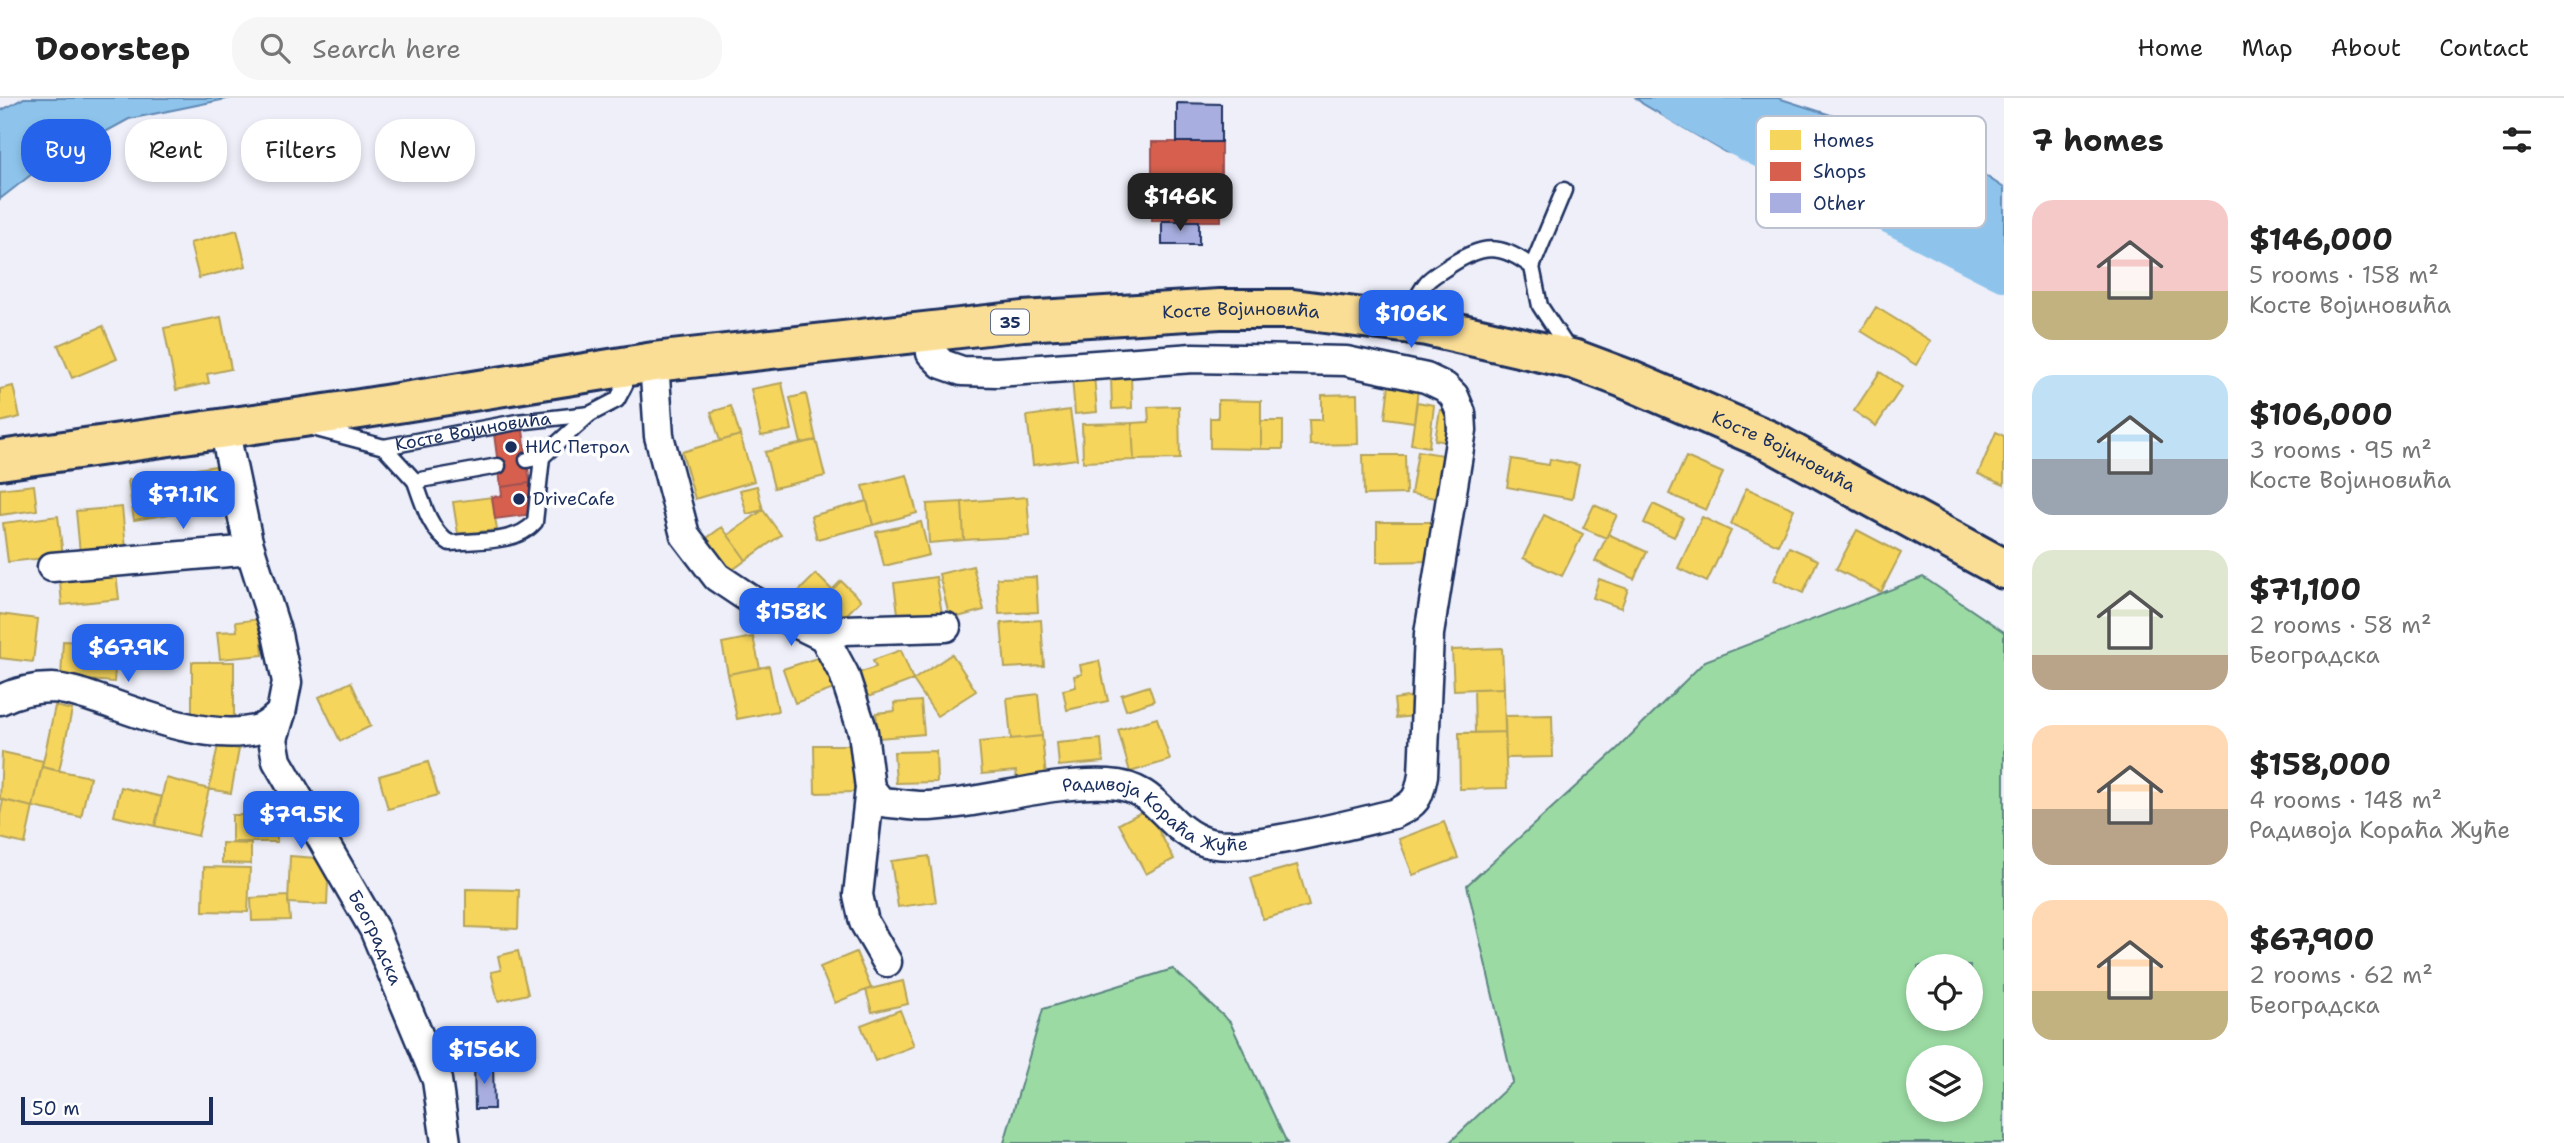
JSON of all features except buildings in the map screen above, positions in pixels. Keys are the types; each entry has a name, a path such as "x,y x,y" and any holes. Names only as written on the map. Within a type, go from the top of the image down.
{"main road":[{"name":"Косте Војиновића","path":"0,460 299,418 640,364 1023,321 1259,308 1325,311 1404,322 1489,339 1576,360 1635,382 1770,441 1991,563"}],"street":[{"name":"Радивоја Кораћа Жуће","path":"870,788 881,802 928,806 1054,787 1106,784 1129,786 1145,794 1180,829 1207,843 1248,845 1394,814 1407,808 1419,795 1423,775 1429,634 1462,430 1461,413 1454,396 1445,387 1426,378 1346,361 1192,358 997,372 962,371 942,363 931,353 929,332"},
{"path":"640,364 685,535 718,577 760,605 824,637 844,674 863,732 870,788 858,895 864,922 887,962"},
{"name":"Београдска","path":"224,428 248,542 277,634 287,682 272,739 277,761 374,929 437,1080 446,1143"},
{"path":"52,567 241,551 247,548 248,542"},
{"path":"824,637 845,630 946,627"},
{"path":"0,700 27,690 51,688 70,691 194,729 232,732 256,730 268,725 281,713"}],"lane":[{"path":"1564,190 1532,267 1540,306 1576,360"},
{"path":"1404,322 1428,281 1479,249 1510,253 1532,267"},
{"name":"Косте Војиновића","path":"299,418 304,426 384,447 517,422 590,414 617,400 640,364"},
{"path":"384,447 415,481 428,514 443,539 450,543 502,538 523,533 535,522 535,459 590,414"},
{"path":"415,481 498,466"}],"green space":[{"path":"1923,577 2004,632 2004,1143 1449,1143 1513,1082 1467,885 1617,749 1705,661"},
{"path":"1173,969 1230,1022 1287,1143 1004,1143 1043,1009"}],"water":[{"path":"24,98 231,98 125,119 111,129 111,119 21,119 22,182 0,199 0,111"},
{"path":"1636,98 1778,98 1834,116 1756,116 1756,159 1725,152"},
{"path":"1986,176 2004,188 2004,286 1947,228 1986,228"}],"waterway":[{"path":"1677,98 1756,142"},
{"path":"1925,228 2004,268"}],"place":[{"name":"НИС Петрол","path":"511,447"},
{"name":"DriveCafe","path":"519,499"}]}
